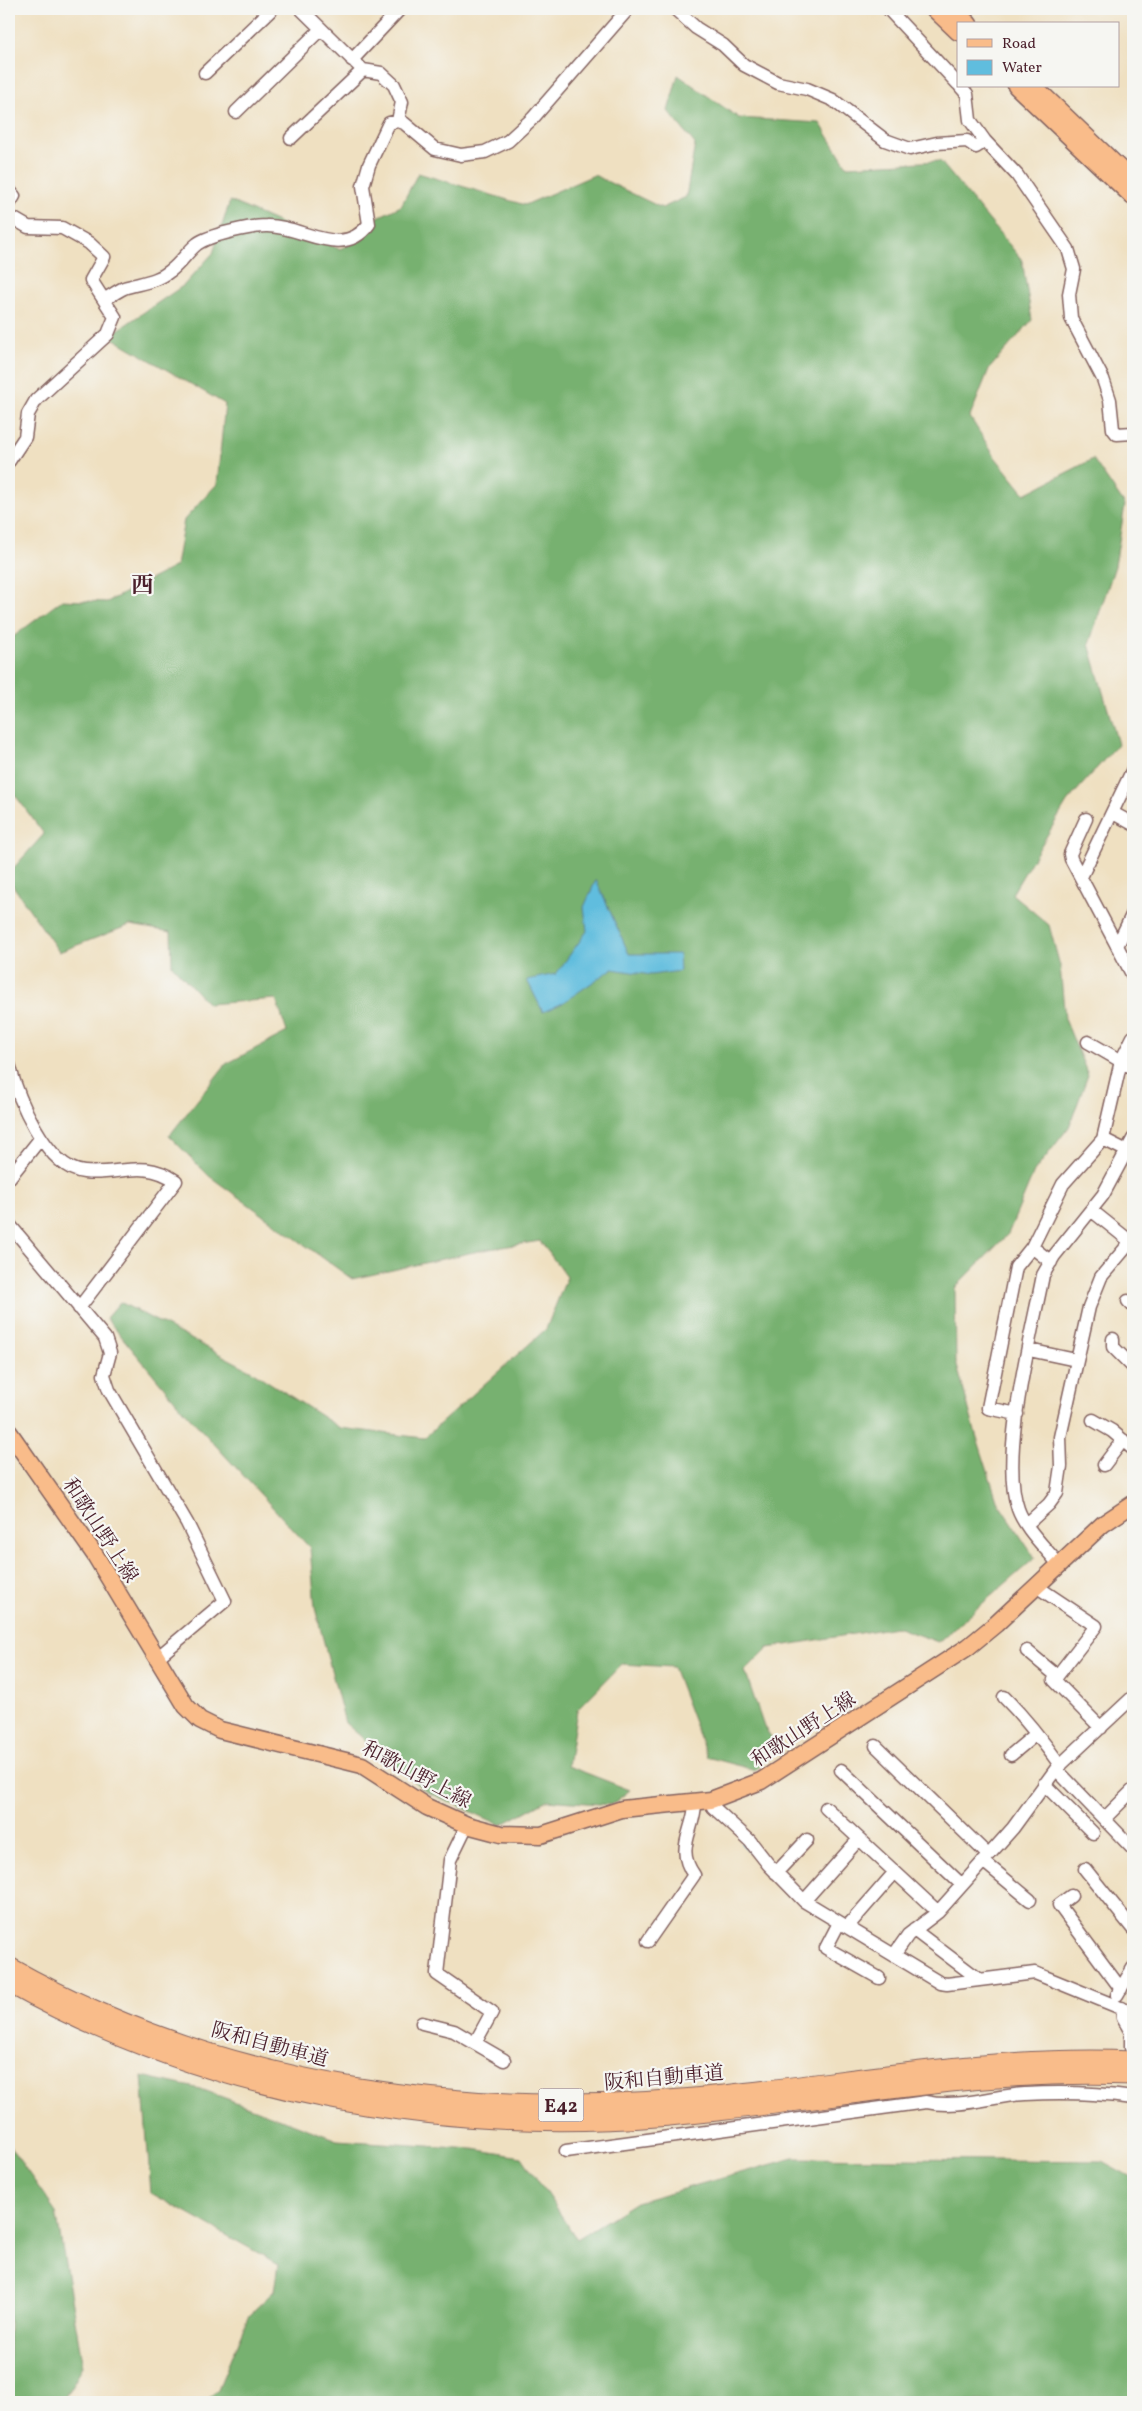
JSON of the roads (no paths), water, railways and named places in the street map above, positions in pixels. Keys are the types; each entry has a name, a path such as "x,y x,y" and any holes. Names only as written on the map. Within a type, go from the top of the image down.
{"highway":[{"name":"阪和自動車道","path":"9,1967 114,2018 213,2054 296,2077 406,2096 480,2103 592,2105 725,2095 948,2067 1132,2054"},
{"name":"阪和自動車道","path":"9,1983 109,2031 173,2056 228,2073 349,2102 481,2119 602,2120 715,2110 949,2081 1035,2074 1130,2089"}],"main road":[{"path":"934,9 957,31"},
{"path":"953,9 967,22"},
{"path":"1018,88 1133,197"},
{"path":"1036,88 1133,180"},
{"name":"和歌山野上線","path":"9,1432 94,1555 186,1706 200,1720 220,1730 362,1765 427,1807 467,1825 501,1834 541,1835 622,1809 711,1800 744,1789 778,1772 968,1647 996,1624 1103,1524 1133,1504"}],"street":[{"path":"205,73 272,9"},
{"path":"301,9 363,70 381,72 394,85 402,102 398,120"},
{"path":"352,60 400,9"},
{"path":"104,300 123,289 153,281 170,271 199,242 246,227 270,226 335,241 350,240 360,235 369,224 363,186 369,165 390,123 398,120 435,149 461,155 485,152 508,141 533,118 628,9"},
{"path":"674,9 696,28 723,45 744,65 778,83 807,89 833,100 885,140 910,149 937,143 967,141 976,148 985,141"},
{"path":"890,9 957,83"},
{"path":"236,112 321,30"},
{"path":"290,138 363,70"},
{"path":"962,88 967,94 970,120 985,141 1017,175 1068,249 1074,269 1069,294 1071,318 1103,379 1110,400 1113,429 1117,434 1133,433"},
{"path":"9,190 14,196 9,204"},
{"path":"9,216 28,227 62,228 89,243 104,258 90,280 115,317 108,334 36,400 28,414 24,438 9,461"},
{"path":"1081,877 1133,769"},
{"path":"1113,813 1133,824"},
{"path":"1086,819 1070,854 1071,859 1133,976"},
{"path":"1117,946 1133,913"},
{"path":"1017,1414 988,1408 1016,1267 1032,1247 1063,1184 1103,1139 1121,1061 1133,1037"},
{"path":"1088,1042 1133,1068"},
{"path":"9,1064 16,1091 40,1139 70,1169 84,1172 149,1168 163,1172 176,1181 79,1308"},
{"path":"9,1178 40,1139"},
{"path":"1103,1139 1127,1151"},
{"path":"1059,1565 1019,1511 1014,1487 1017,1414 1044,1275 1051,1262 1103,1195 1133,1139"},
{"path":"1027,1524 1049,1504 1057,1493 1061,1466 1060,1437 1076,1360 1095,1290 1101,1277 1132,1241 1091,1210"},
{"path":"9,1224 105,1338 110,1353 104,1375 109,1390 186,1523 225,1602 157,1658"},
{"path":"1032,1247 1051,1262"},
{"path":"1114,1339 1113,1347 1133,1367"},
{"path":"1029,1350 1076,1360"},
{"path":"1093,1420 1133,1449"},
{"path":"1104,1465 1123,1440"},
{"path":"1036,1586 1096,1626 1054,1680 1101,1728"},
{"path":"1027,1651 1057,1676"},
{"path":"1004,1697 1025,1717 1058,1767 1133,1849"},
{"path":"894,1955 908,1935 938,1912 1013,1828 1058,1767 1133,1697"},
{"path":"1011,1755 1036,1734"},
{"path":"876,1746 1030,1900"},
{"path":"841,1770 962,1885"},
{"path":"1044,1784 1093,1833"},
{"path":"1105,1818 1133,1790"},
{"path":"711,1800 713,1807 750,1841 776,1873 804,1900 940,1983 1034,1973 1122,2010"},
{"path":"648,1940 694,1876 688,1868 685,1840 695,1810 695,1803"},
{"path":"826,1808 938,1912"},
{"path":"467,1825 450,1860 436,1974 492,2012 475,2043"},
{"path":"804,1900 859,1839"},
{"path":"776,1873 807,1840"},
{"path":"1084,1869 1133,1929"},
{"path":"879,1978 826,1948 843,1925 895,1872"},
{"path":"1071,1896 1059,1905 1121,1989"},
{"path":"914,1930 980,1980"},
{"path":"1132,2054 1130,2027 1122,2010 1121,1989 1133,1968"},
{"path":"422,2023 446,2028 504,2060"},
{"path":"566,2151 926,2102 944,2106 1024,2094 1072,2094 1130,2089"}],"water":[{"path":"596,880 629,954 679,954 680,971 651,975 612,969 561,1004 543,1012 527,980 556,974 587,931 584,907"}],"waterway":[{"path":"742,1843 754,1855"}],"district":[{"name":"西","path":"142,584"}]}
